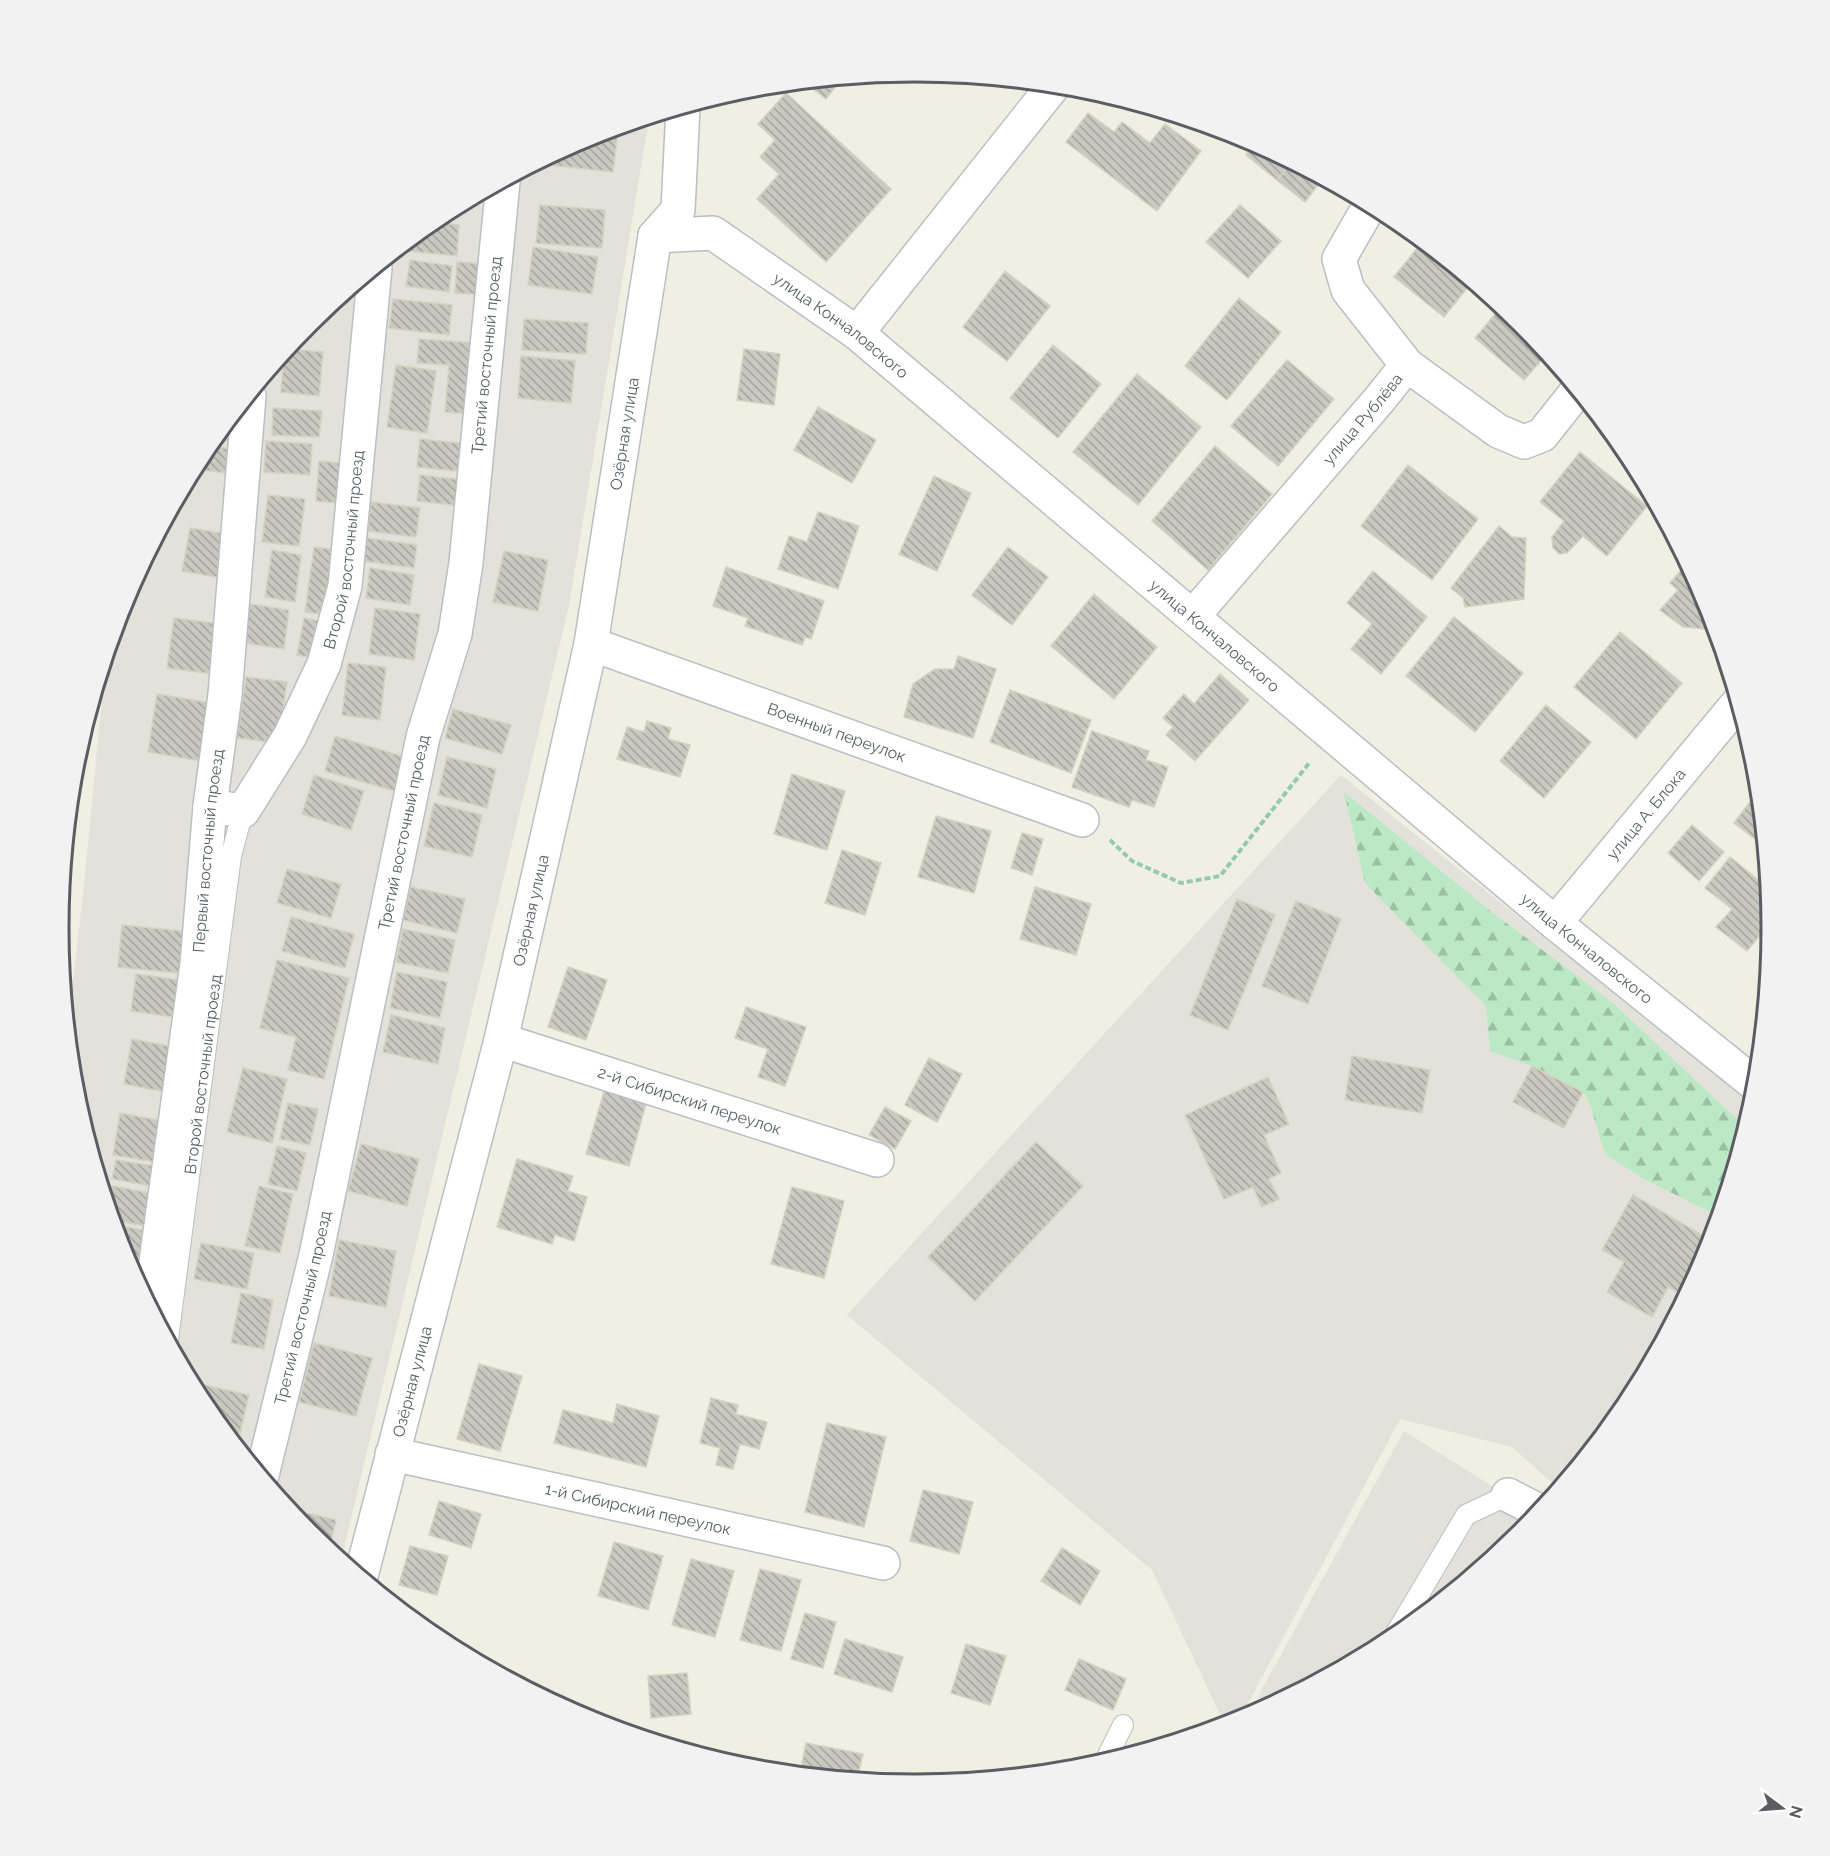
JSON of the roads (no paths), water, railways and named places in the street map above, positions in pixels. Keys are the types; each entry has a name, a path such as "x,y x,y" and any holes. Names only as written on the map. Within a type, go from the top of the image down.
{"street":[{"path":"857,333 1048,93"},
{"path":"655,236 678,210 683,115"},
{"name":"Третий восточный проезд","path":"263,1466 316,1255 423,737 454,634 466,563 502,190"},
{"name":"улица Рублёва","path":"1193,616 1407,365 1348,290 1339,259 1366,213"},
{"name":"улица Кончаловского","path":"655,236 713,233 857,333 1555,923 1748,1077"},
{"name":"Озёрная улица","path":"363,1569 501,1040 591,644 655,236"},
{"name":"Второй восточный проезд","path":"243,811 290,736 324,664 345,586 374,278"},
{"path":"1407,365 1498,431 1524,442 1542,435 1573,397"},
{"name":"Первый восточный проезд","path":"152,1293 197,964 210,806 225,695 248,408"},
{"name":"Военный переулок","path":"591,644 1082,820"},
{"name":"улица А. Блока","path":"1555,923 1732,710"},
{"path":"210,806 243,811"},
{"name":"2-й Сибирский переулок","path":"501,1040 877,1160"},
{"name":"1-й Сибирский переулок","path":"392,1454 884,1563"},
{"path":"1508,1496 1531,1507"}],"lane":[{"name":"Второй восточный проезд","path":"170,1327 231,856 243,811"},
{"path":"1406,1616 1466,1515 1508,1496"},
{"path":"1110,1751 1123,1725"}]}
